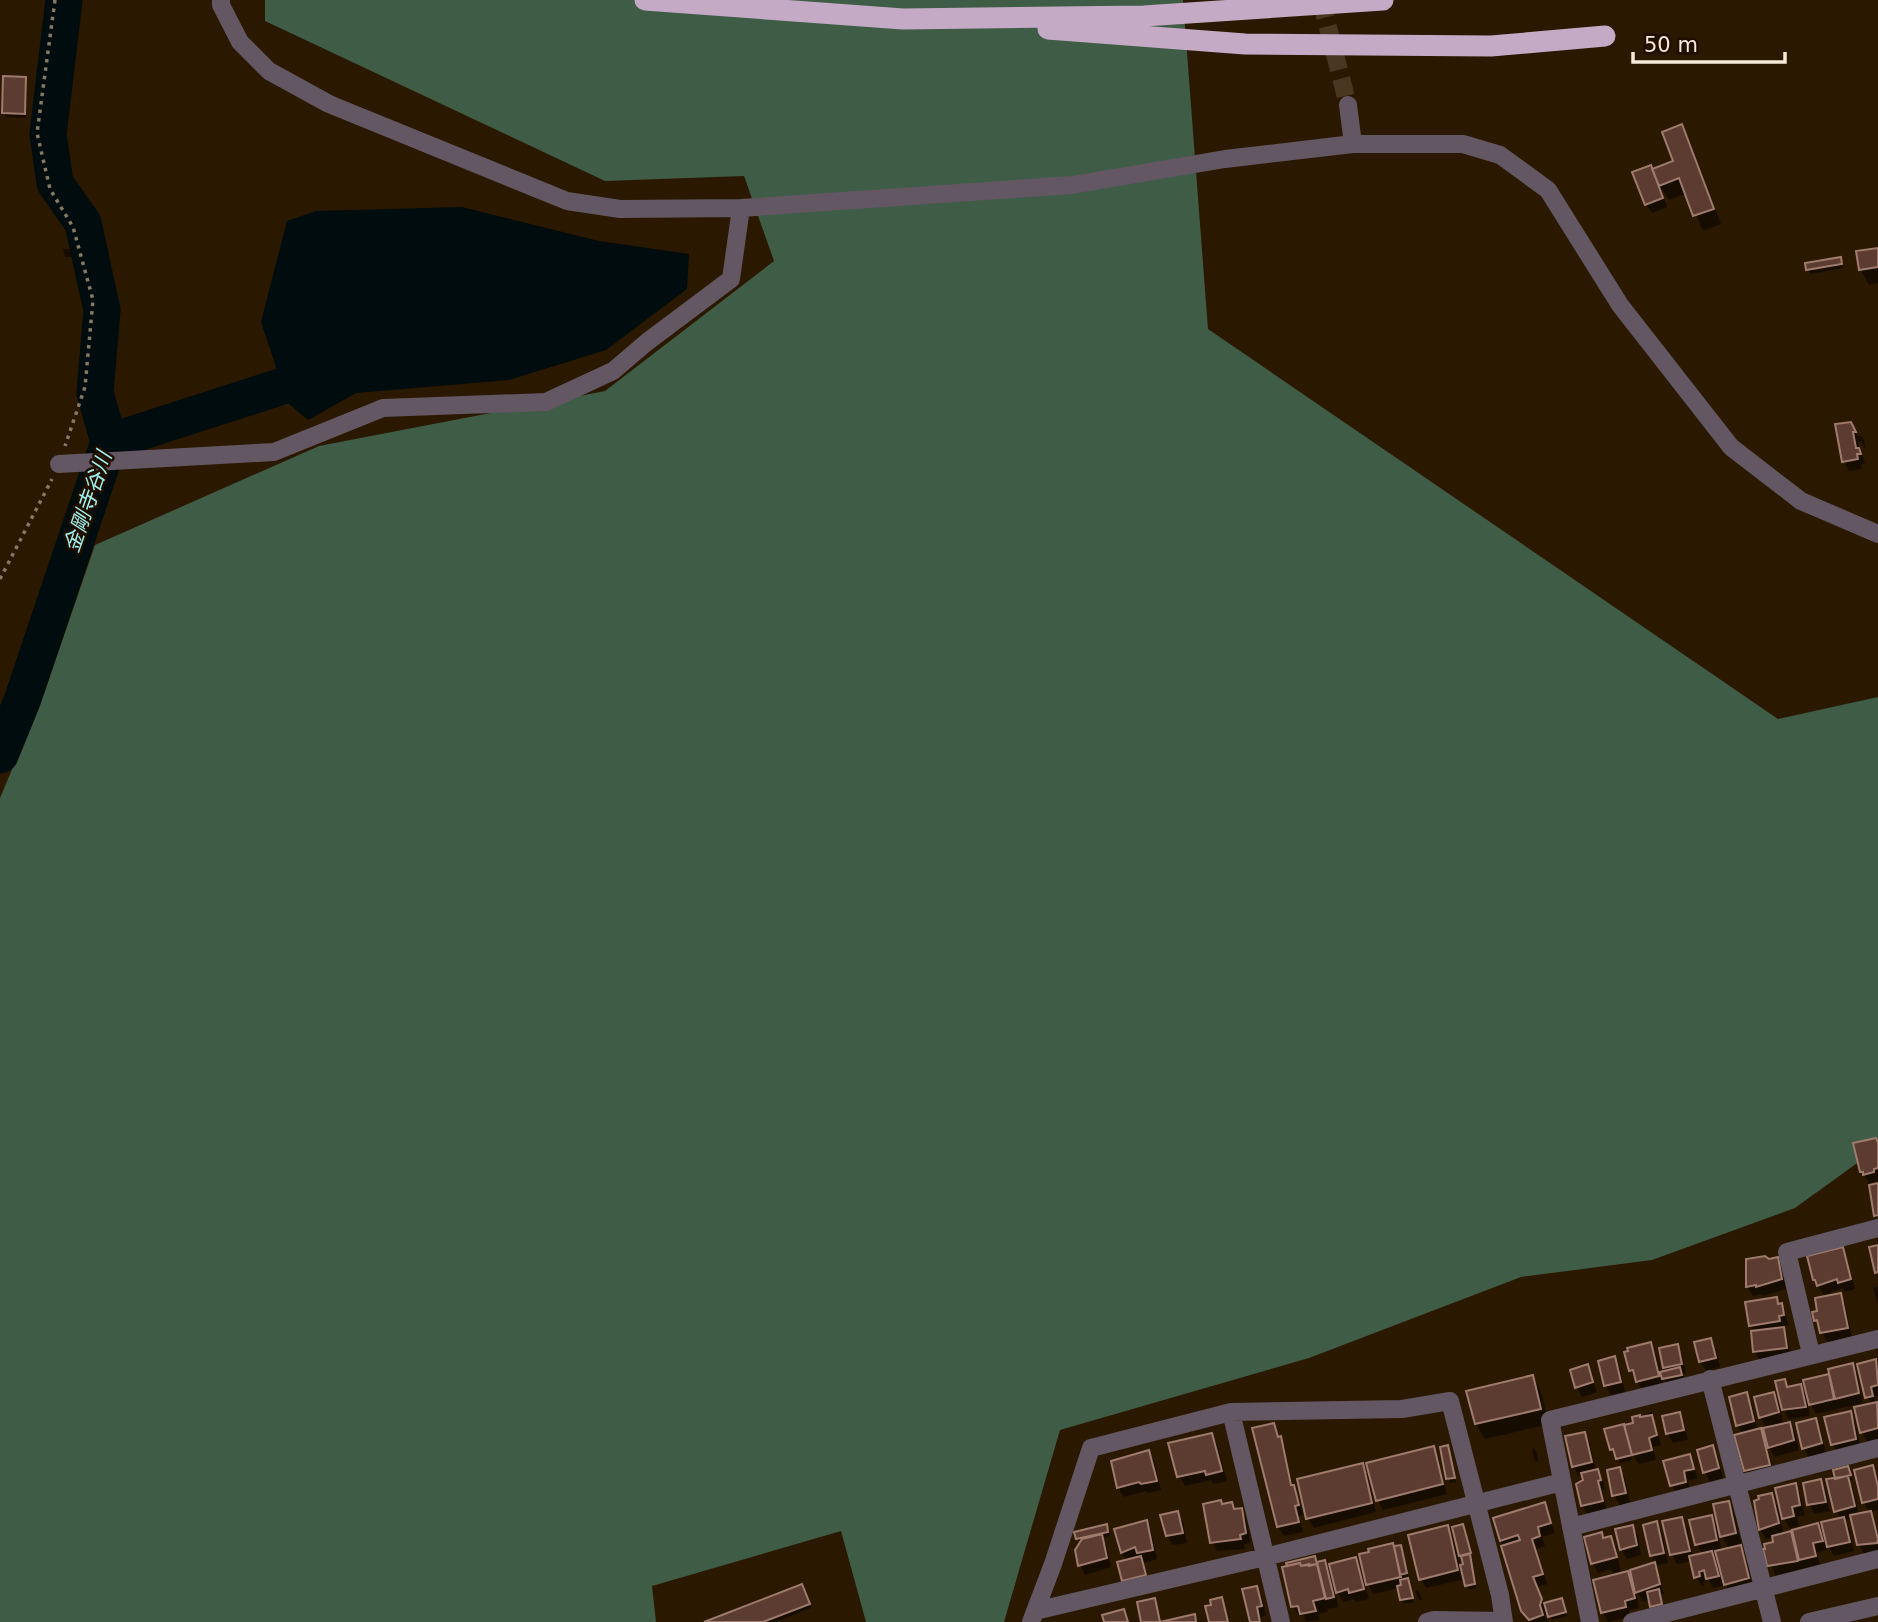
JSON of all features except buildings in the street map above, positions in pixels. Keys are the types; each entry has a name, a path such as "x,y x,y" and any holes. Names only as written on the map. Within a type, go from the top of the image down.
{"highway":[{"path":"645,0 1245,44 1491,46 1605,36"},
{"path":"903,19 1144,16 1384,0"}],"street":[{"path":"221,0 240,42 269,71 330,104 567,201 620,209 741,208 1072,185 1225,159 1353,144 1463,144 1500,155 1548,191 1620,305 1731,447 1801,501 1878,534"},
{"path":"1348,105 1353,144"},
{"path":"59,464 274,452 383,408 546,402 613,372 647,342 730,279 741,208"},
{"path":"1811,1354 1787,1252 1878,1228"},
{"path":"1590,1622 1550,1420 1878,1339"},
{"path":"1710,1379 1772,1622"},
{"path":"1033,1617 1091,1448 1230,1412 1402,1409 1450,1401 1500,1595 1504,1622 1427,1622"},
{"path":"1230,1412 1281,1622"},
{"path":"1571,1527 1878,1448"},
{"path":"1033,1617 1562,1482"},
{"path":"1632,1622 1878,1559"},
{"path":"1810,1622 1878,1606"}],"path":[{"path":"0,579 59,464 85,387 93,300 73,227 50,189 37,132 55,0"}],"green space":[{"path":"265,0 1183,0 1208,329 1778,719 1878,697 1878,1148 1795,1208 1652,1260 1521,1277 1309,1358 1060,1430 1004,1622 866,1622 841,1531 652,1586 656,1622 0,1622 0,798 45,691 95,545 319,446 605,391 774,261 744,176 605,181 265,21"}],"shaded area":[{"path":"462,207 599,241 689,254 687,289 606,350 509,380 356,393 308,420 288,403 261,322 287,221 316,211"}],"waterway":[{"name":"金剛寺谷川","path":"0,755 22,701 109,442 95,393 102,310 83,223 55,183 48,134 64,0"},
{"path":"109,442 283,386"}],"tunnel":[{"path":"1321,0 1348,105"}]}
